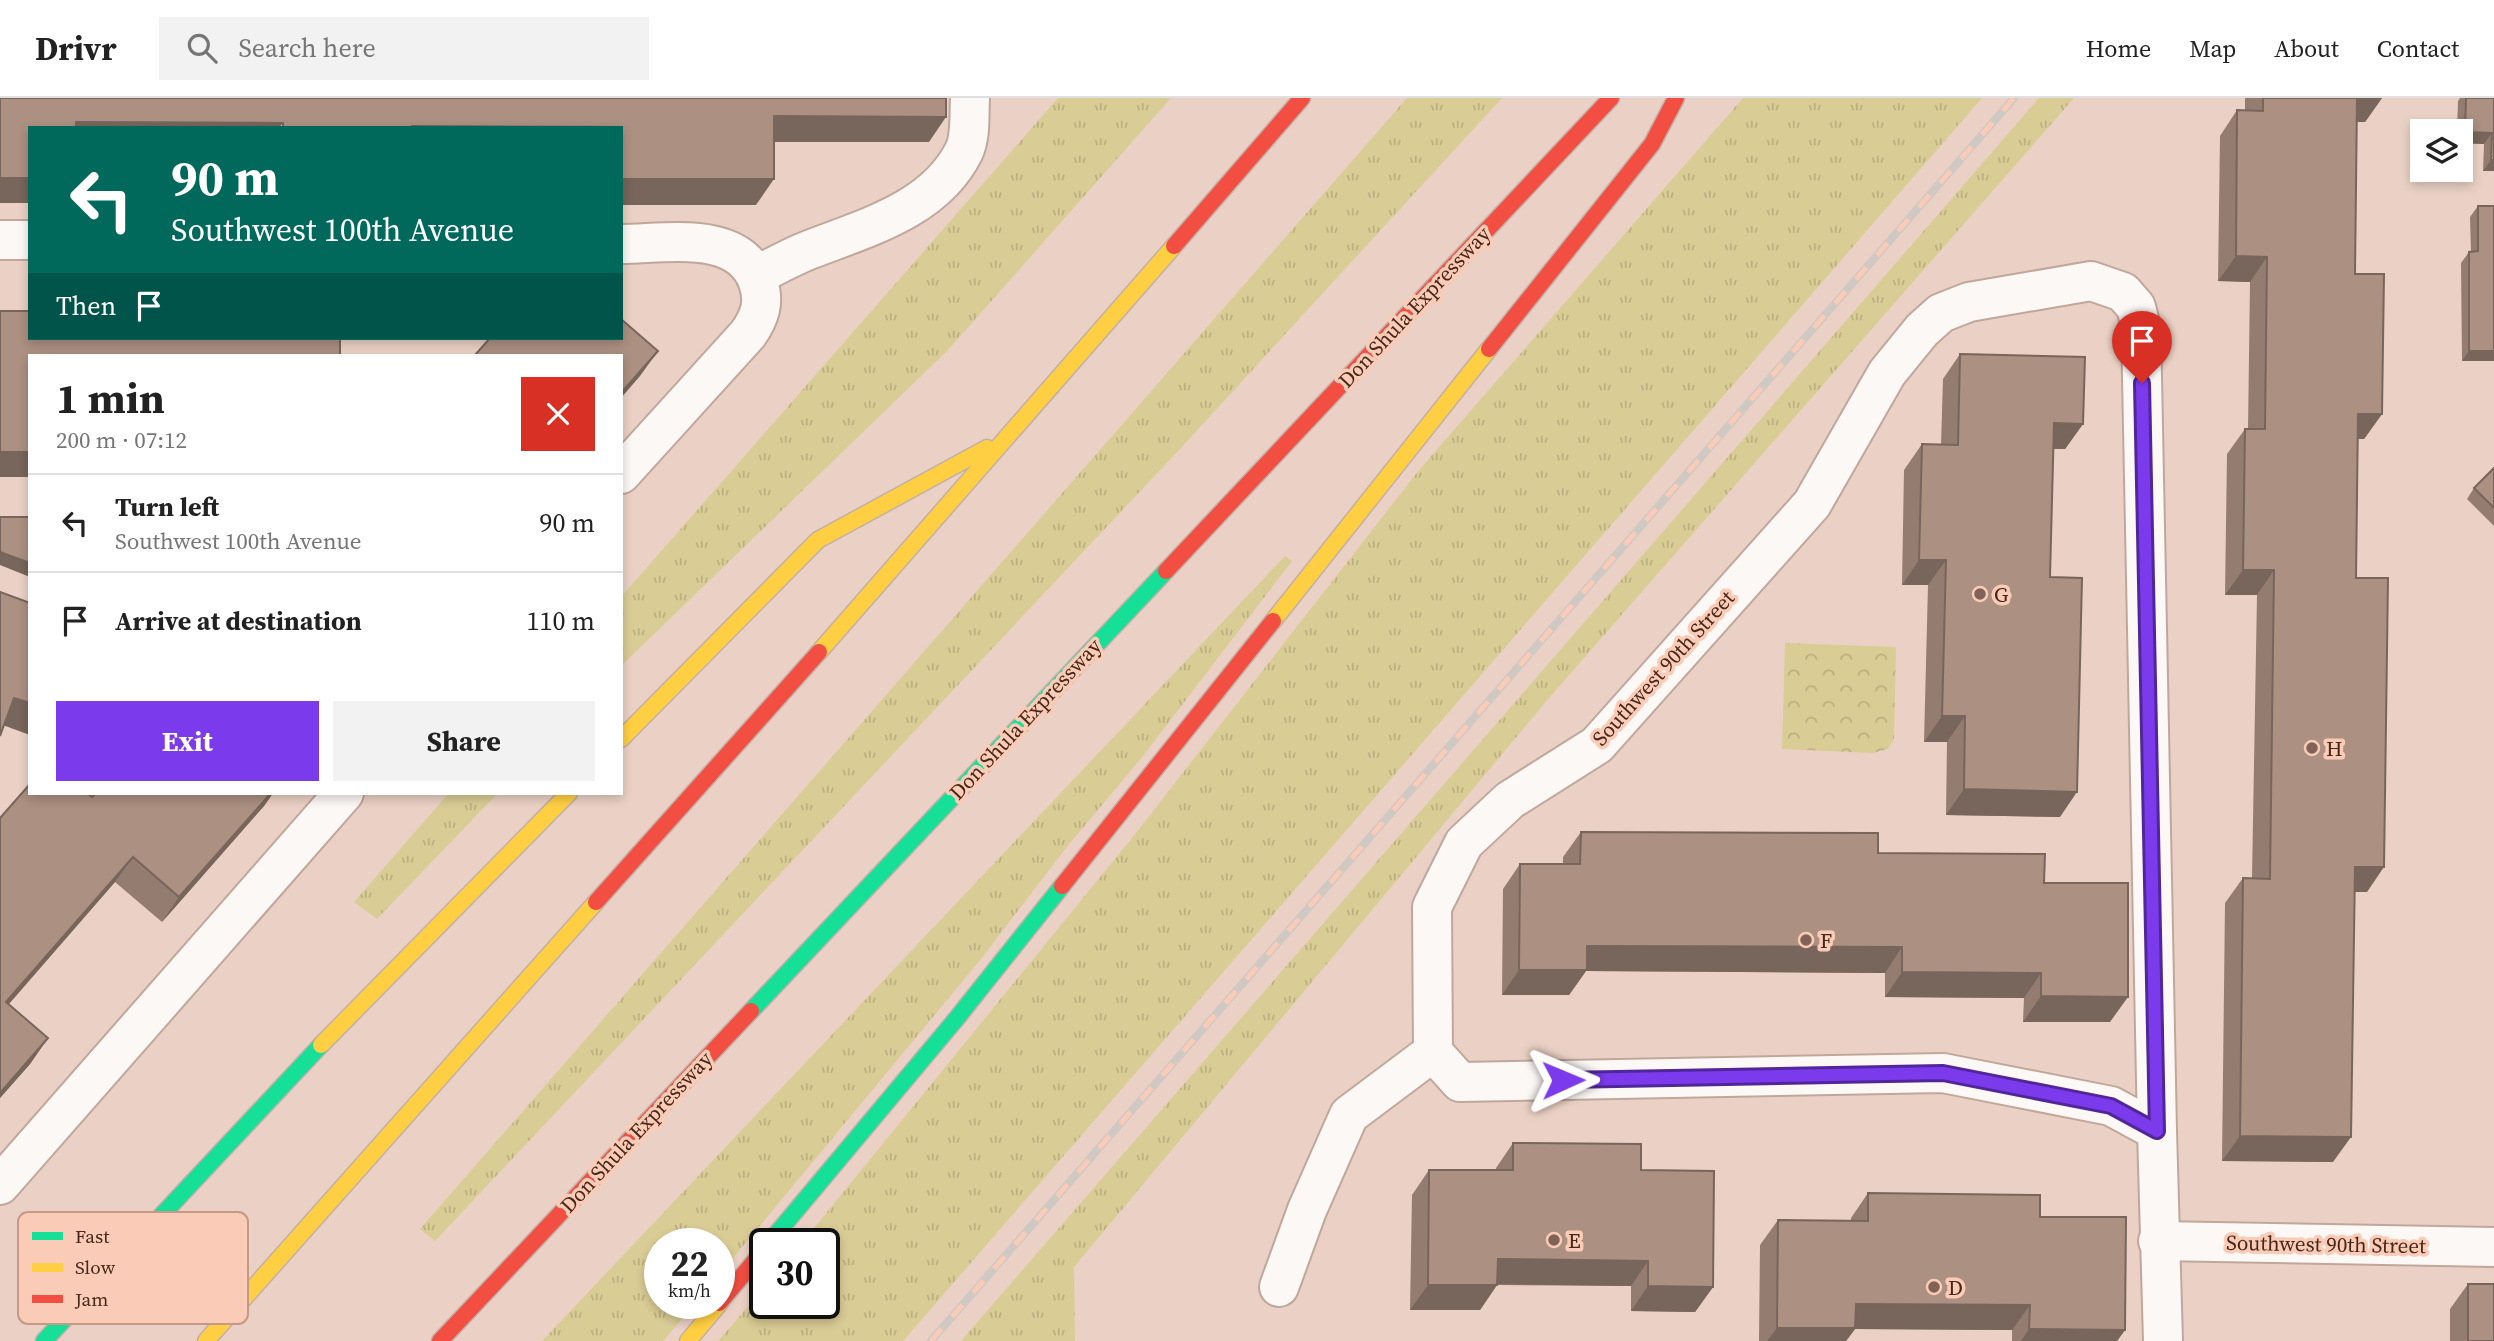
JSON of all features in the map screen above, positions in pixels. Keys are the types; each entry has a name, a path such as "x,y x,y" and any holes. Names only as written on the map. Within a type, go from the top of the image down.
{"highway":[{"path":"248,1294 1010,435 1302,98"},
{"name":"Don Shula Expressway","path":"440,1341 1611,98"},
{"path":"781,1228 957,1018 1652,144 1676,98"},
{"path":"623,737 818,540 1010,435"},
{"path":"165,1212 320,1046 567,795"},
{"path":"735,1284 749,1268"},
{"path":"688,1341 706,1319"},
{"path":"44,1341 60,1324"},
{"path":"206,1341 221,1324"}],"street":[{"path":"756,276 806,250 886,220 931,192 952,172 965,149 970,98"},
{"path":"0,240 28,240"},
{"path":"623,243 722,246 746,262 756,276 762,307 756,322 623,472"},
{"name":"Southwest 90th Street","path":"1433,1052 1432,908 1464,843 1510,800 1597,745 1812,504 1887,373 1922,330 1941,313 1955,306 2091,281 2123,292 2136,307 2141,327 2157,1131"},
{"path":"0,1185 342,795"},
{"path":"1279,1287 1307,1210 1349,1115 1433,1052 1460,1082 1943,1073 2111,1106 2157,1131 2158,1241 2163,1341"},
{"name":"Southwest 90th Street","path":"2158,1241 2494,1247"}],"green space":[{"path":"1058,98 1171,98 948,350 623,664 623,595"},
{"path":"1407,98 1502,98 1179,450 435,1241 420,1229"},
{"path":"1743,98 1982,98 903,1341 718,1341 749,1305 749,1319 840,1319 840,1228 814,1228 1136,833 1419,470"},
{"path":"2039,98 2074,98 1549,698 1074,1267 1075,1341 961,1341"},
{"path":"1285,556 1292,561 1143,756 1066,848 981,959 758,1228 749,1228 749,1239 735,1256 735,1228 649,1228"},
{"path":"1785,643 1896,647 1894,739 1888,749 1873,753 1782,749"},
{"path":"447,795 496,795 377,919 354,902"},
{"path":"644,1233 644,1319 682,1319 663,1341 542,1341"}],"building":[{"path":"0,98 946,98 946,117 774,116 774,179 623,179 623,126 283,126 283,123 76,122 76,126 28,126 28,178 0,178"},
{"name":"H","path":"2263,98 2357,98 2355,274 2384,274 2382,414 2358,414 2356,578 2388,578 2384,867 2355,867 2351,1137 2240,1136 2243,878 2270,879 2274,570 2243,570 2245,429 2265,429 2267,257 2236,256 2237,110 2263,111"},
{"path":"2466,98 2494,98 2494,160 2491,160 2492,133 2473,132 2473,119 2465,119"},
{"path":"2478,206 2494,206 2494,351 2469,351 2469,252 2478,251"},
{"path":"0,311 28,311 28,340 340,340 340,354 28,354 28,452 0,452"},
{"path":"623,321 658,351 623,391 623,354 476,354 488,340 623,340"},
{"name":"G","path":"1960,354 2085,357 2083,424 2054,423 2050,577 2082,578 2077,792 1964,789 1965,716 1942,716 1946,560 1919,560 1922,444 1958,445"},
{"path":"2494,468 2494,508 2474,488"},
{"path":"0,517 28,517 28,562 0,552"},
{"path":"0,592 28,602 28,702 14,698 0,736"},
{"path":"28,786 28,795 269,795 179,897 133,857 6,1002 48,1038 0,1093 0,818"},
{"name":"F","path":"1581,832 1878,833 1878,853 2045,854 2044,883 2128,883 2128,997 2041,996 2041,973 1902,972 1902,947 1587,946 1587,970 1519,970 1520,864 1580,864"},
{"name":"E","path":"1513,1143 1641,1144 1641,1170 1714,1171 1713,1287 1648,1286 1648,1261 1498,1259 1497,1285 1428,1285 1429,1170 1513,1170"},
{"name":"D","path":"1868,1193 2040,1195 2040,1217 2126,1217 2125,1330 2029,1329 2030,1305 1856,1304 1855,1328 1777,1328 1778,1220 1868,1221"},
{"path":"2468,1284 2494,1284 2494,1341 2468,1341"}],"railway":[{"path":"931,1341 2014,98"}],"traffic: fast":[{"path":"751,1011 1166,571"},
{"path":"781,1228 957,1018 1062,886"},
{"path":"165,1212 321,1045"},
{"path":"44,1341 60,1324"}],"traffic: slow":[{"path":"819,652 1174,246"},
{"path":"1273,621 1489,349"},
{"path":"623,737 818,540 987,448"},
{"path":"321,1045 567,795"},
{"path":"248,1294 596,902"},
{"path":"688,1341 706,1319"},
{"path":"206,1341 221,1324"}],"traffic: jam":[{"path":"1174,246 1302,98"},
{"path":"1166,571 1611,98"},
{"path":"1489,349 1652,144 1676,98"},
{"path":"1062,886 1273,621"},
{"path":"596,902 819,652"},
{"path":"440,1341 751,1011"},
{"path":"735,1284 749,1268"}],"place":[{"name":"G","path":"1980,594"},
{"name":"H","path":"2312,748"},
{"name":"F","path":"1806,940"},
{"name":"E","path":"1554,1240"},
{"name":"D","path":"1934,1287"}],"route":[{"path":"1563,1080 1943,1073 2111,1106 2157,1131 2142,383"}]}
